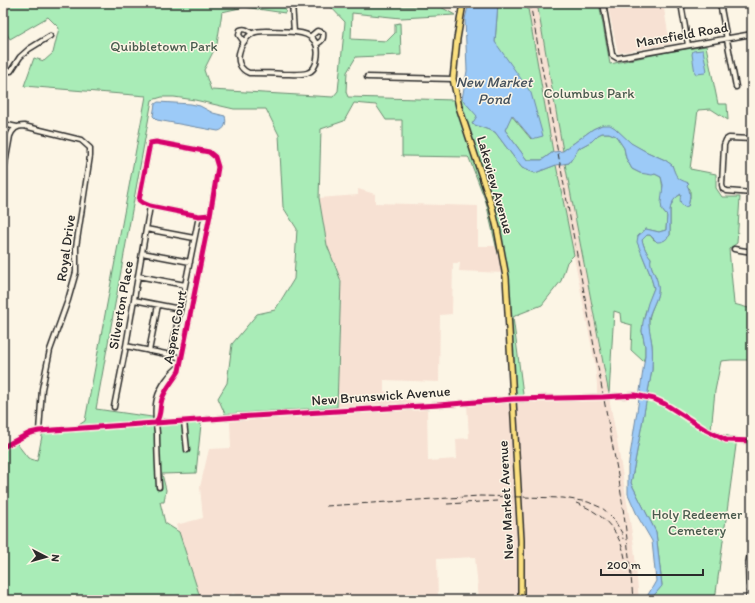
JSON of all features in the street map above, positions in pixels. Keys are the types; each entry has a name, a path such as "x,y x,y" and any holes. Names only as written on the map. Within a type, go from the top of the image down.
{"main road":[{"name":"Lakeview Avenue","path":"463,3 456,39 453,79 459,107 492,207 501,246 506,276 513,399"},
{"name":"New Market Avenue","path":"513,399 522,544 522,600"}],"street":[{"path":"292,3 294,32"},
{"name":"Mansfield Road","path":"602,3 612,55 617,58 752,34"},
{"path":"681,3 688,45"},
{"path":"720,3 736,87"},
{"path":"244,42 239,35 240,30 247,30 252,34"},
{"path":"260,31 294,32 311,36 317,44 318,53 315,67 309,73 300,74 249,73 240,66 238,60 244,42 252,34 260,31"},
{"path":"311,36 317,31 323,33 323,40 317,44"},
{"path":"3,71 11,71 20,57 29,49 50,36"},
{"path":"367,77 453,79"},
{"path":"3,124 17,127"},
{"name":"Royal Drive","path":"17,127 24,126 81,140 90,148 76,247 76,272 50,350 42,389 39,431"},
{"path":"3,175 10,136 12,131 17,127"},
{"path":"752,138 729,138 726,140 723,152 722,185 723,189 727,192 752,193"},
{"name":"Aspen Court","path":"150,206 139,200 150,143 156,142 209,152 214,157 218,167 179,371 165,391 161,401 160,416 156,423 159,487"},
{"path":"150,206 199,216 210,215"},
{"name":"Silverton Place","path":"114,407 150,206"},
{"path":"171,355 199,216"},
{"path":"146,229 194,238"},
{"path":"734,249 752,252"},
{"path":"142,253 190,262"},
{"path":"138,276 185,285"},
{"path":"134,300 180,309"},
{"path":"149,351 158,305"},
{"path":"126,346 181,358"},
{"name":"New Brunswick Avenue","path":"3,446 30,433 39,431 243,416 426,406 513,399 635,396 654,399 665,404 726,440 752,441"},
{"path":"184,421 187,450"},
{"path":"749,600 750,580 748,564 752,544"}],"shaded area":[{"path":"527,3 537,3 563,151 553,152"},
{"path":"607,3 663,3 670,44 618,53"},
{"path":"565,164 617,440 634,546 639,600 479,600 475,557 437,559 438,600 241,600 233,593 226,600 201,600 176,525 203,518 200,487 209,449 231,448 230,422 225,414 337,407 341,281 327,245 319,198 358,195 358,189 375,194 375,203 478,206 478,246 496,246 504,273 459,271 460,263 453,263 452,314 440,315 439,382 384,380 384,391 427,407 428,461 457,459 456,439 469,438 467,404 553,401 597,396 595,364 556,165"}],"green space":[{"name":"Quibbletown Park","path":"6,3 287,3 285,13 244,7 222,12 217,44 204,70 211,90 333,97 338,91 345,22 329,5 441,7 455,15 401,18 352,13 351,39 387,41 395,33 395,24 400,23 401,55 356,57 347,72 346,92 348,97 462,99 478,116 472,124 495,132 522,168 535,173 556,165 574,255 567,262 561,281 542,305 513,317 524,402 512,402 504,273 486,202 469,158 402,156 402,120 386,120 376,105 354,103 344,121 321,129 319,198 327,245 341,281 337,407 225,414 218,398 227,383 232,344 257,314 275,310 294,279 297,229 283,207 279,135 266,109 234,109 174,97 162,97 152,100 96,409 201,424 196,473 162,474 166,490 164,502 160,502 165,523 179,532 201,600 3,600 3,445 14,440 28,458 37,461 43,431 71,430 85,421 146,96 24,86 34,58 44,61 53,53 59,28 48,17 10,39 3,28 3,5"},
{"path":"498,3 527,3 553,152 542,160 527,160 505,130 511,115 531,139 495,42"},
{"path":"537,3 599,3 610,64 667,52 706,46 718,104 727,104 728,120 711,109 698,110 690,169 716,174 716,188 722,197 740,197 737,243 729,249 734,304 752,309 752,360 721,361 715,391 711,431 737,438 715,600 650,600 662,585 656,532 631,483 652,370 652,348 649,320 658,292 657,280 651,264 651,258 645,249 642,240 647,235 650,235 654,240 665,240 670,235 670,210 672,202 675,198 682,194 688,206 690,189 675,175 672,165 630,143 615,128 602,125 593,129 563,151"},
{"path":"602,133 609,133 616,136 624,148 626,158 632,169 640,173 655,174 661,177 663,189 662,210 667,216 666,230 659,232 646,229 638,236 642,254 654,288 645,313 642,331 645,356 643,361 631,350 632,325 621,322 620,313 614,311 609,394 565,164 569,163 579,148 592,141"}],"water":[{"name":"New Market Pond","path":"469,3 498,3 495,42 531,93 543,136 532,139 512,115 505,130 527,160 542,160 553,152 563,151 593,129 602,125 610,125 631,143 672,165 677,177 689,183 687,185 690,196 688,206 684,207 681,204 681,194 671,205 670,235 661,242 657,242 650,235 647,235 642,240 645,249 651,258 651,265 657,281 658,289 657,297 649,317 652,348 652,370 631,483 656,532 662,586 650,600 645,600 656,581 652,541 638,517 628,494 628,468 645,356 642,331 643,322 654,288 637,242 638,236 646,229 659,232 666,230 667,216 662,210 661,203 663,185 661,177 655,174 640,173 632,169 626,158 624,148 616,136 609,133 602,133 598,135 592,141 579,148 569,163 556,165 535,173 522,168 495,132 472,124 477,116 462,99 467,71 465,19"},
{"path":"703,50 707,71 705,73 697,74 695,73 692,54 693,51"},
{"path":"158,102 200,106 213,113 225,116 225,126 218,131 157,120 153,116 155,104"}],"railway":[{"path":"530,3 619,480 633,600"},
{"path":"326,506 480,496 563,498 588,502 602,508 613,518 622,533 623,539"},
{"path":"447,504 497,501"},
{"path":"576,503 602,517 619,539 625,558"}],"cycle path":[{"path":"156,423 164,395 179,371 210,215 218,167 215,157 209,152 156,142 150,143 139,200 150,206 199,216 210,215"},
{"path":"3,447 30,433 39,431 513,399 635,395 654,399 665,404 706,430 726,440 752,441"}],"park label":[{"name":"Columbus Park","path":"589,93"},
{"name":"Holy Redeemer Cemetery","path":"697,522"}]}
